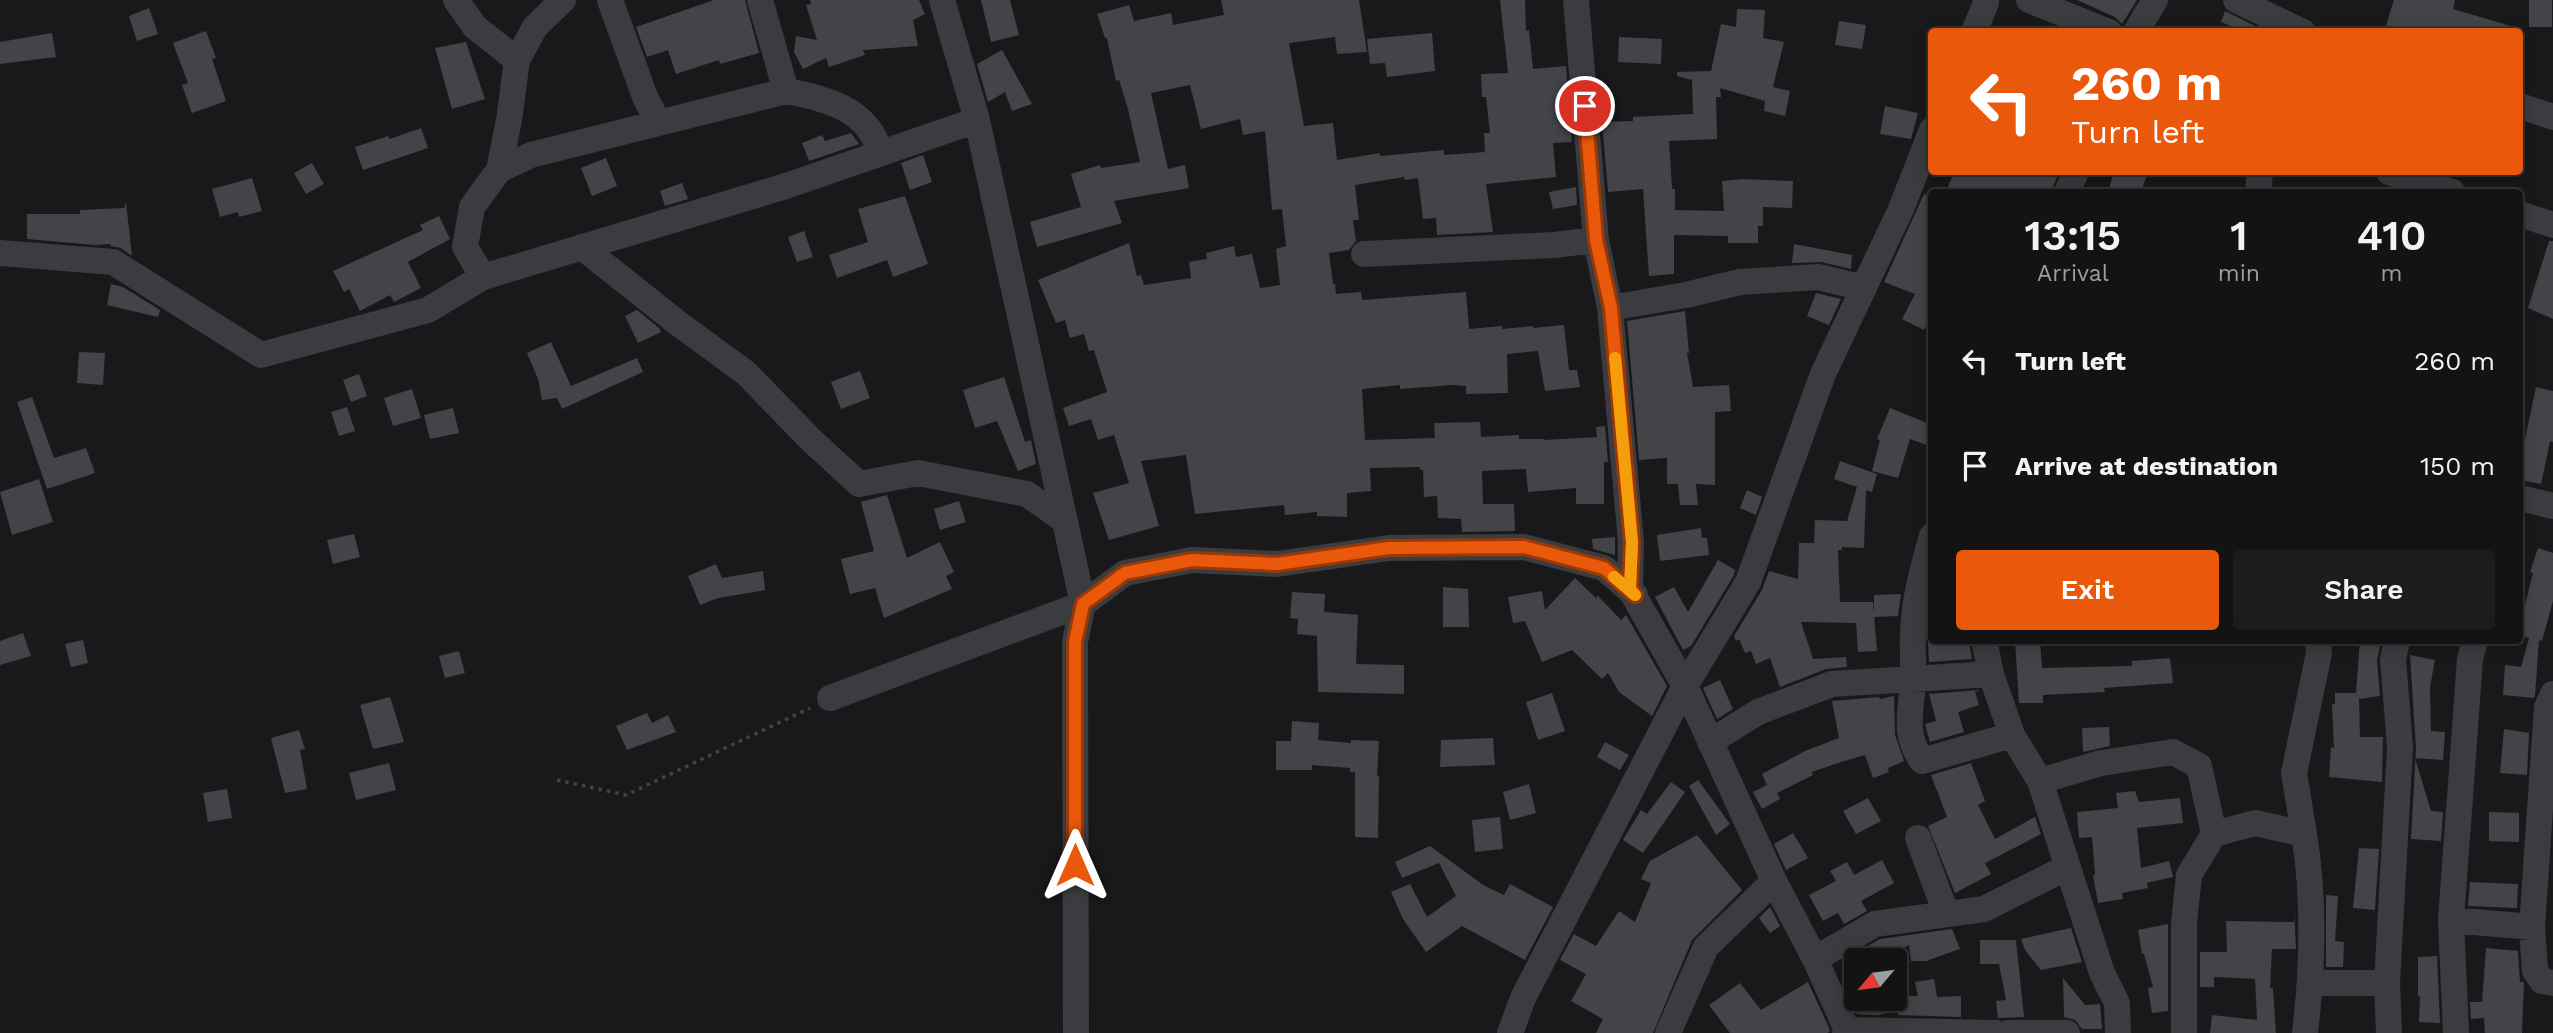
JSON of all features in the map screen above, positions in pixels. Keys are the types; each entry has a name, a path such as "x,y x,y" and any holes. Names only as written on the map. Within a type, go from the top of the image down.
{"street":[{"path":"456,0 475,27 517,60"},
{"path":"483,277 465,247 472,207 499,170 517,60 535,27 563,0"},
{"path":"610,0 636,73 658,122"},
{"path":"760,0 786,91"},
{"path":"942,0 977,120 1083,604 1075,642 1076,1033"},
{"path":"1576,0 1596,240 1611,308 1632,542 1630,589 1685,686 1774,881 1815,959 1846,1031 1996,1033"},
{"path":"2029,0 2099,28"},
{"path":"2138,28 2155,0"},
{"path":"2236,0 2295,28"},
{"path":"1976,28 1986,1"},
{"path":"499,170 531,155 786,91 816,96 841,105 860,118 877,140 880,152"},
{"path":"2523,107 2553,117"},
{"path":"0,253 113,262 261,355 428,310 483,277 786,186 977,120"},
{"path":"1510,1033 1523,998 1685,686 1748,582 1823,374 1901,209 1928,140"},
{"path":"2398,175 2443,189"},
{"path":"2523,215 2553,225"},
{"path":"1364,254 1554,245 1596,240"},
{"path":"582,247 746,373 811,440 859,484 918,473 1027,494 1065,520"},
{"path":"1611,308 1740,282 1818,277 1864,288"},
{"path":"2523,499 2553,506"},
{"path":"830,698 1083,604 1125,573 1192,560 1277,564 1389,548 1524,547 1604,568 1635,595"},
{"path":"1928,551 1916,596 1912,634 1913,680 1908,725 1915,751 1922,761 2012,734"},
{"path":"1985,644 1991,674 2012,734 2040,781 2102,973 2117,1003 2118,1033"},
{"path":"2305,1033 2311,983 2312,880 2294,773 2319,653 2318,644"},
{"path":"2389,1033 2387,983 2400,747 2393,660 2396,644"},
{"path":"2455,1033 2452,920 2470,659 2474,644"},
{"path":"1710,742 1758,712 1832,684 1991,674"},
{"path":"2553,694 2547,707 2532,927 2535,971 2542,981 2553,983"},
{"path":"2040,781 2101,763 2173,752 2199,766 2214,834"},
{"path":"2184,1033 2184,923 2189,875 2214,834 2255,823 2304,834"},
{"path":"1918,838 1946,913"},
{"path":"1815,959 1875,924 1984,909 2068,867"},
{"path":"1668,1033 1706,947 1774,881"},
{"path":"2452,920 2532,927"},
{"path":"2311,983 2387,983"},
{"path":"2008,1033 2067,1033"}],"path":[{"path":"556,780 626,794 830,698"}],"building":[{"path":"714,0 745,0 759,53 720,64 719,60 676,74 668,50 647,57 636,27"},
{"path":"810,0 919,0 925,14 913,20 918,46 863,50 865,55 829,67 826,58 803,69 794,52 796,36 817,40 806,5 811,4"},
{"path":"981,0 1010,0 1019,35 991,42"},
{"path":"1221,0 1359,0 1367,52 1337,54 1335,37 1289,43 1304,126 1333,123 1337,160 1380,153 1380,156 1444,150 1444,155 1485,152 1484,133 1490,133 1486,97 1482,97 1481,74 1508,73 1500,0 1525,0 1526,31 1529,30 1533,69 1566,66 1572,142 1553,143 1556,177 1486,184 1493,232 1437,235 1436,218 1423,219 1418,178 1405,180 1404,177 1355,185 1359,220 1353,220 1356,241 1349,250 1329,253 1333,284 1336,294 1361,292 1362,300 1466,292 1469,329 1564,325 1569,370 1577,370 1580,387 1545,391 1538,351 1507,354 1508,393 1466,394 1466,386 1453,385 1400,389 1400,385 1362,389 1365,440 1435,438 1434,423 1480,422 1481,437 1519,435 1519,439 1544,440 1597,437 1596,427 1605,426 1608,462 1604,462 1604,504 1576,504 1576,488 1528,492 1526,469 1482,471 1483,504 1514,504 1515,531 1462,532 1461,519 1438,518 1437,496 1424,497 1423,470 1420,470 1420,467 1370,468 1371,491 1347,493 1347,517 1317,516 1317,512 1285,515 1284,505 1195,514 1186,455 1141,461 1159,526 1109,540 1093,493 1129,483 1114,435 1098,440 1091,419 1069,426 1063,408 1107,392 1094,350 1089,351 1084,334 1070,338 1065,320 1056,323 1038,280 1129,243 1137,276 1141,275 1144,285 1191,278 1189,262 1207,259 1206,253 1234,246 1236,257 1252,254 1260,288 1280,285 1276,249 1286,246 1282,209 1272,210 1265,131 1243,135 1240,119 1201,129 1190,85 1151,93 1168,169 1185,165 1189,188 1114,201 1122,223 1037,247 1030,222 1081,207 1071,174 1100,165 1101,168 1140,162 1128,109 1119,80 1116,81 1107,38 1097,14 1129,5 1134,21 1171,13 1173,25 1224,15"},
{"path":"2077,0 2137,0 2122,24 2115,17"},
{"path":"2394,0 2455,0 2453,9 2514,27 2411,26 2385,28"},
{"path":"2529,0 2552,0 2552,27 2529,27"},
{"path":"149,8 158,34 137,41 129,16"},
{"path":"1737,9 1765,10 1763,38 1784,42 1773,87 1790,91 1785,116 1764,111 1765,101 1720,88 1721,97 1716,97 1717,139 1669,141 1675,210 1724,211 1722,181 1742,179 1793,181 1792,208 1763,207 1763,226 1758,226 1758,243 1728,243 1728,236 1674,235 1674,274 1649,276 1643,189 1608,192 1602,122 1633,121 1633,117 1693,114 1692,80 1677,76 1677,72 1711,71 1721,24 1736,27"},
{"path":"2225,11 2259,28 2236,28 2221,22"},
{"path":"1839,21 1866,25 1862,49 1835,45"},
{"path":"206,31 216,58 212,59 226,101 192,113 182,85 188,83 173,43"},
{"path":"52,33 56,57 0,64 0,42"},
{"path":"1432,33 1435,71 1387,77 1385,63 1370,64 1367,39"},
{"path":"1619,37 1662,39 1661,64 1618,62"},
{"path":"466,42 485,99 452,109 435,48"},
{"path":"1002,50 1032,104 1012,111 1005,92 988,102 977,64"},
{"path":"1885,106 1918,113 1911,139 1880,134"},
{"path":"421,128 428,148 363,170 355,147"},
{"path":"851,133 859,144 809,161 802,143 822,135 825,141"},
{"path":"923,155 932,182 910,190 901,163"},
{"path":"606,158 617,186 592,196 581,168"},
{"path":"312,163 324,184 306,194 294,173"},
{"path":"1953,175 2058,175 2052,189 1947,189"},
{"path":"2113,175 2147,175 2142,189 2109,189"},
{"path":"252,178 262,211 239,217 238,212 220,217 212,189"},
{"path":"682,183 688,199 665,206 660,191"},
{"path":"1576,187 1577,205 1553,209 1549,192"},
{"path":"1924,194 1928,196 1928,322 1924,330 1902,319 1915,294 1884,282"},
{"path":"905,196 928,264 893,277 887,260 837,278 829,255 868,242 858,209"},
{"path":"126,202 132,256 121,248 110,246 111,244 27,239 27,214 80,214 80,210 124,208"},
{"path":"439,216 450,239 408,262 421,288 394,302 390,295 360,311 349,289 344,292 333,271 423,230 420,225"},
{"path":"804,231 813,257 797,262 788,237"},
{"path":"2549,241 2553,241 2553,319 2528,308"},
{"path":"1794,244 1852,255 1851,269 1821,262 1792,263"},
{"path":"111,284 123,287 160,310 158,317 107,305"},
{"path":"1816,293 1841,299 1829,325 1807,316"},
{"path":"637,310 661,332 638,343 625,316"},
{"path":"1685,311 1687,353 1693,387 1729,385 1731,411 1715,412 1715,485 1696,484 1698,505 1680,505 1678,484 1667,484 1667,458 1639,460 1627,321"},
{"path":"551,342 571,386 637,358 643,372 562,409 557,398 542,400 538,379 527,353"},
{"path":"79,352 105,353 103,385 77,383"},
{"path":"860,371 870,398 841,409 831,382"},
{"path":"359,374 367,396 351,402 343,380"},
{"path":"1004,377 1025,442 1031,440 1036,464 1018,471 997,421 975,428 963,390"},
{"path":"2536,387 2553,391 2553,442 2550,441 2541,484 2523,481 2523,448"},
{"path":"412,389 421,418 393,426 384,398"},
{"path":"32,397 54,458 86,448 95,473 47,489 17,402"},
{"path":"347,407 355,431 339,436 331,412"},
{"path":"453,408 459,433 430,439 424,415"},
{"path":"1890,408 1928,423 1928,446 1910,439 1898,478 1872,471 1880,440 1877,439"},
{"path":"1840,461 1877,474 1872,492 1866,490 1864,548 1842,547 1842,550 1838,550 1840,602 1873,602 1877,651 1858,652 1856,623 1801,622 1813,659 1846,657 1847,667 1826,669 1780,687 1770,658 1756,664 1751,651 1745,653 1739,639 1736,641 1734,636 1762,590 1769,571 1798,579 1799,543 1814,543 1815,520 1847,521 1857,487 1834,479"},
{"path":"39,479 53,522 12,535 0,492"},
{"path":"1747,490 1762,497 1756,515 1740,508"},
{"path":"887,495 907,558 940,542 954,572 946,576 952,589 884,618 875,588 850,594 841,559 874,551 861,502"},
{"path":"959,501 966,522 940,530 934,509"},
{"path":"1701,528 1702,538 1707,538 1709,555 1660,561 1657,535"},
{"path":"354,534 360,557 333,564 327,540"},
{"path":"1615,537 1615,555 1593,549 1592,539"},
{"path":"2538,548 2553,553 2553,601 2542,641 2539,640 2534,698 2503,695 2505,665 2521,667 2529,638 2523,636 2523,612 2533,573 2530,572"},
{"path":"1718,560 1735,570 1734,575 1691,646 1683,650 1655,597 1674,587 1688,612"},
{"path":"716,564 722,578 763,571 765,590 718,598 700,605 688,576"},
{"path":"1575,578 1597,599 1597,595 1621,620 1626,615 1667,686 1652,716 1619,692 1608,673 1602,679 1572,650 1542,662 1525,621 1513,623 1508,597 1542,591 1545,610"},
{"path":"1443,587 1468,589 1469,627 1443,627"},
{"path":"1292,592 1325,594 1324,612 1358,615 1356,664 1404,665 1404,694 1318,692 1317,636 1297,634 1298,619 1290,618"},
{"path":"1901,594 1898,616 1874,617 1874,595"},
{"path":"23,633 31,656 0,665 0,641"},
{"path":"83,640 88,663 71,667 65,644"},
{"path":"1928,644 1970,644 1972,659 1929,662"},
{"path":"2015,644 2040,644 2042,668 2132,666 2132,661 2170,658 2173,683 2104,688 2105,692 2043,695 2043,703 2019,703"},
{"path":"2360,644 2380,644 2377,661 2380,696 2359,699 2360,737 2383,737 2382,782 2329,777 2331,747 2334,748 2332,704 2335,704 2335,693 2356,693"},
{"path":"459,651 465,673 445,678 439,656"},
{"path":"2410,655 2435,660 2430,687 2431,731 2445,732 2443,760 2415,758"},
{"path":"1720,680 1733,709 1717,719 1703,688"},
{"path":"1980,690 1975,692 1979,705 1958,712 1964,732 1930,742 1925,724 1936,721 1929,694"},
{"path":"1552,693 1565,731 1538,740 1526,702"},
{"path":"1894,696 1895,735 1904,761 1888,768 1889,772 1873,778 1865,755 1838,763 1812,772 1813,775 1777,793 1780,799 1762,809 1753,792 1767,785 1762,774 1805,751 1839,738 1832,701"},
{"path":"390,697 404,742 373,749 360,705"},
{"path":"647,713 652,723 668,715 676,732 627,750 616,726"},
{"path":"1292,721 1319,723 1318,740 1351,743 1351,740 1379,741 1378,838 1355,837 1355,772 1350,772 1350,768 1312,765 1312,770 1276,770 1276,741 1291,741"},
{"path":"2109,727 2110,746 2083,752 2082,728"},
{"path":"2504,729 2529,733 2527,775 2500,773"},
{"path":"299,730 305,749 300,750 307,789 285,793 271,738"},
{"path":"1493,738 1495,765 1440,767 1441,740"},
{"path":"1605,742 1629,755 1620,770 1597,757"},
{"path":"2415,759 2431,811 2443,812 2441,841 2411,839"},
{"path":"389,763 396,790 356,800 349,773"},
{"path":"1971,763 1985,801 1978,805 1995,839 2035,817 2041,834 1985,863 1991,874 1955,893 1928,826 1947,817 1931,775"},
{"path":"1698,780 1730,824 1716,835 1689,786"},
{"path":"1671,782 1685,792 1643,853 1623,840 1641,810 1647,814"},
{"path":"1529,784 1536,813 1510,820 1503,792"},
{"path":"227,789 232,818 208,822 203,793"},
{"path":"2135,791 2139,802 2180,798 2183,823 2137,828 2141,868 2169,861 2173,877 2147,883 2148,888 2122,893 2123,899 2098,903 2093,875 2092,837 2079,838 2077,812 2118,808 2116,793"},
{"path":"1868,798 1881,821 1856,834 1843,811"},
{"path":"2489,812 2519,813 2519,842 2489,841"},
{"path":"1500,817 1503,849 1475,852 1472,820"},
{"path":"1793,833 1808,858 1786,870 1774,844"},
{"path":"1697,835 1742,890 1692,940 1653,1033 1596,1033 1603,1019 1571,1001 1586,974 1560,960 1574,934 1596,946 1619,911 1635,922 1651,883 1641,879 1650,861"},
{"path":"1430,846 1483,885 1504,895 1510,884 1553,907 1525,960 1462,926 1426,952 1403,919 1391,892 1410,884 1427,917 1456,896 1439,863 1402,878 1395,862"},
{"path":"2359,848 2379,849 2375,910 2353,908"},
{"path":"1882,860 1894,883 1861,901 1867,911 1844,924 1838,913 1823,921 1809,895 1836,881 1830,871 1847,862 1854,875"},
{"path":"2470,882 2518,884 2517,908 2468,906"},
{"path":"2326,895 2338,896 2335,941 2344,942 2343,967 2326,967"},
{"path":"1770,907 1780,926 1770,933 1759,918"},
{"path":"2294,910 2296,949 2272,949 2270,988 2273,988 2276,1033 2210,1033 2212,1015 2257,1020 2255,979 2214,977 2214,987 2200,987 2200,952 2227,952 2226,921 2294,922"},
{"path":"2168,924 2168,1011 2152,1013 2148,988 2153,987 2142,954 2138,930"},
{"path":"2071,928 2082,962 2041,970 2025,950 2021,939"},
{"path":"1952,929 1960,949 1926,961 1911,961 1909,945 1904,948 1864,948 1880,939"},
{"path":"1980,940 2016,940 2024,1017 1998,1018 1996,1001 2006,1000 1999,964 1980,964"},
{"path":"2486,948 2518,951 2520,982 2524,982 2522,1033 2485,1033 2484,1018 2471,1019 2470,1002 2482,1002"},
{"path":"2437,956 2440,1023 2419,1022 2418,957"},
{"path":"2063,978 2085,1005 2100,1004 2102,1029 2082,1029 2075,1020 2064,1017"},
{"path":"1934,979 1937,997 1961,996 1961,1017 1898,1015 1898,1012 1908,1012 1908,996 1918,996 1915,982"},
{"path":"1808,982 1830,1030 1828,1033 1730,1033 1709,1005 1740,983 1761,1010"},
{"path":"1856,1012 1893,1012 1877,1015"}],"slow traffic":[{"path":"1614,577 1635,595 1630,589 1632,542 1615,358"}],"route":[{"path":"1075,865 1075,642 1083,604 1125,573 1192,560 1277,564 1389,548 1524,547 1604,568 1635,595 1630,589 1632,542 1611,308 1596,240 1585,106"}]}
